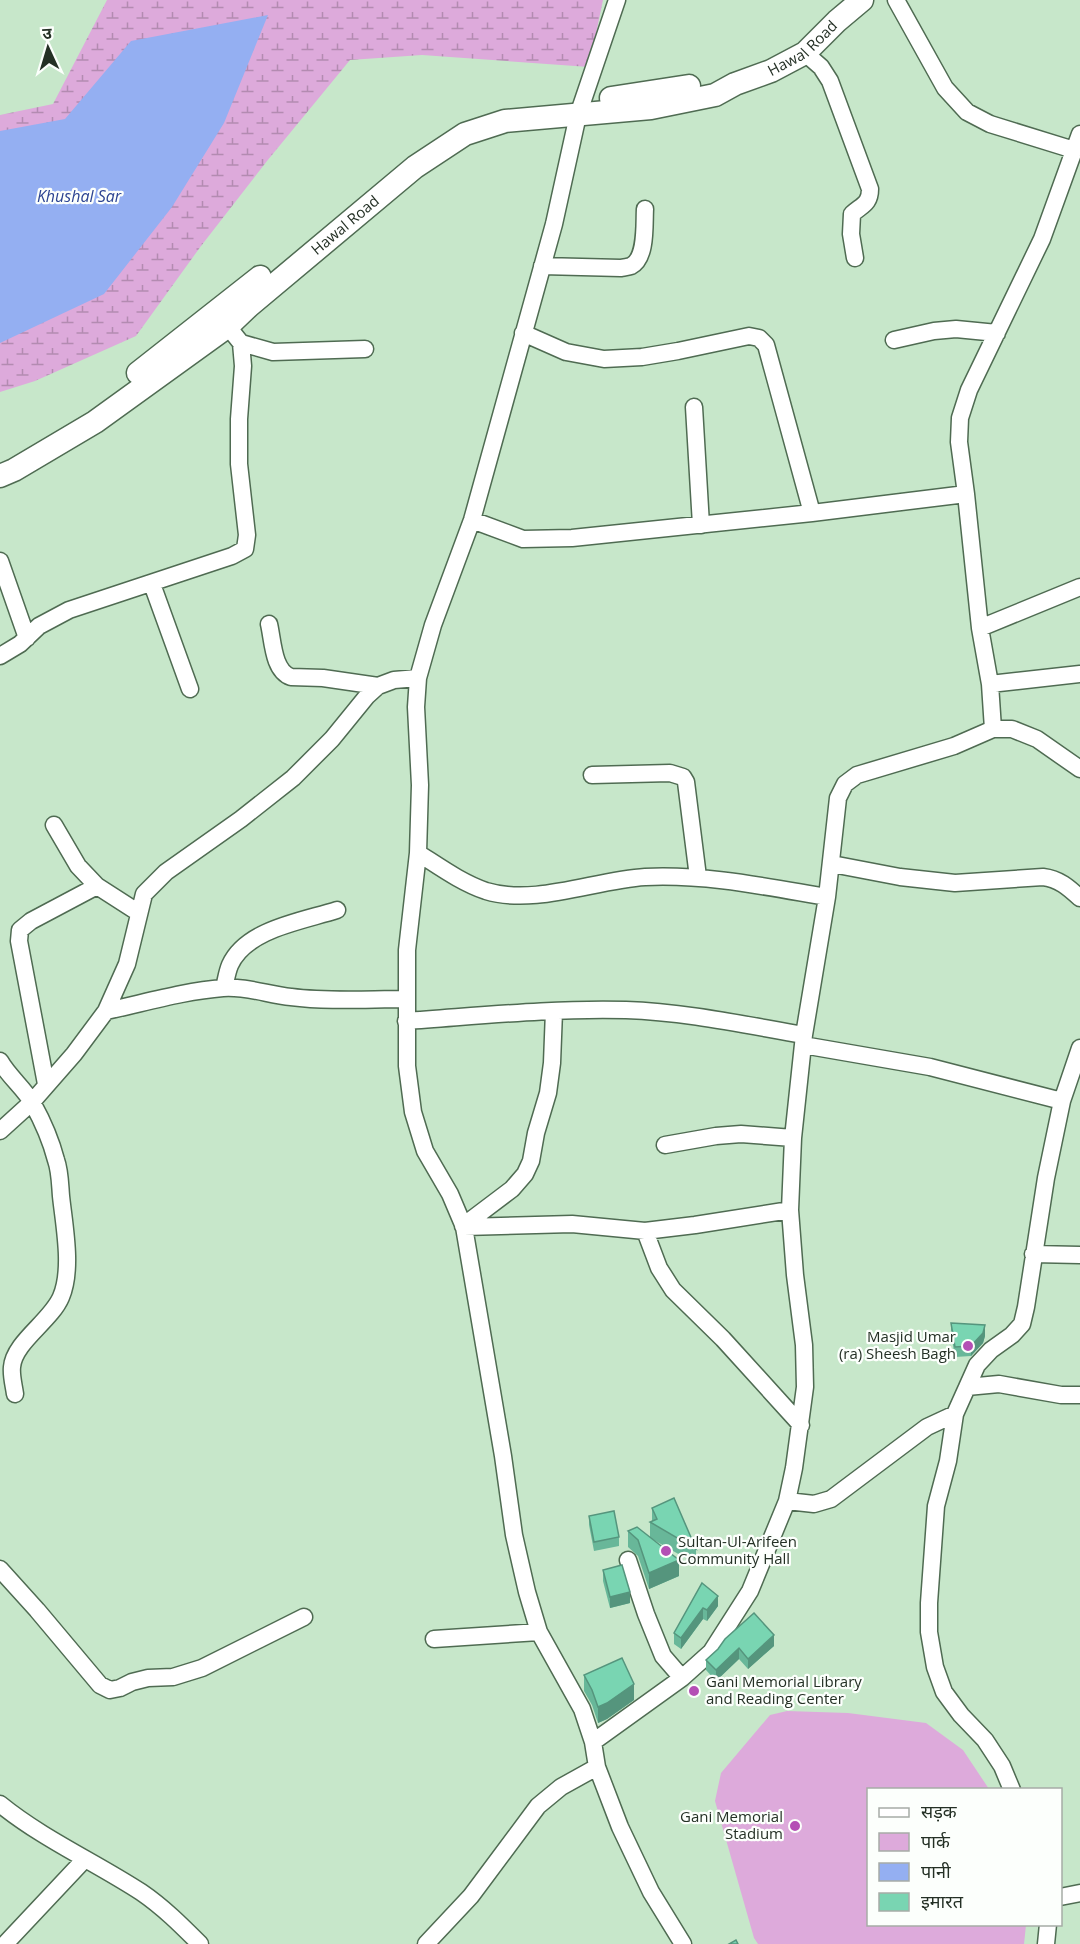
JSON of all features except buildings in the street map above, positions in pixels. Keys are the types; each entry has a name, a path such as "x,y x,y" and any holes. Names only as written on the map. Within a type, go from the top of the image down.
{"main road":[{"name":"Hawal Road","path":"0,476 95,422 228,327 415,166 465,134 505,121 581,108 651,108 715,95 735,84 771,71 805,53 862,0"},
{"name":"Hawal Road","path":"0,459 39,439 106,396 228,327"}],"street":[{"path":"617,0 581,108 554,224 472,520 433,625 418,678 416,707 420,785 418,853 407,950 406,1066 413,1112 425,1151 450,1194 463,1226 503,1456 514,1535 539,1632 582,1709 593,1742 597,1767 625,1838 651,1892 683,1944"},
{"path":"896,0 945,88 967,112 990,124 1077,142 1042,239 969,390 960,418 959,441 980,628 990,684 993,729"},
{"path":"805,53 821,68 830,81 870,189 867,204 852,214 851,234 855,258"},
{"path":"542,266 621,268 631,266 639,258 643,244 645,209"},
{"path":"228,327 273,352 365,349"},
{"path":"0,656 20,644 39,626 69,610 152,584 232,556 245,549 247,535 239,464 243,366 228,327"},
{"path":"894,340 934,331 956,329 997,333"},
{"path":"523,333 566,352 604,359 642,357 749,336 759,338 766,345 812,513"},
{"path":"694,407 701,525"},
{"path":"472,520 524,539 573,538 966,494"},
{"path":"0,561 27,638"},
{"path":"152,584 190,689"},
{"path":"980,628 1080,587"},
{"path":"269,624 277,663 284,675 353,681 378,686"},
{"path":"990,684 1080,674"},
{"path":"0,1131 32,1102 74,1054 106,1011 127,964 144,894 166,872 241,819 293,778 332,739 378,686 394,680 418,678"},
{"path":"593,1742 682,1678 711,1652 750,1591 787,1500 801,1425 805,1388 804,1345 789,1210 793,1138 803,1040 832,864 838,798 845,784 857,775 954,746 993,729 1012,729 1037,739 1080,769"},
{"path":"592,775 670,772 683,777 686,782 698,877"},
{"path":"54,825 78,867 97,886 140,913"},
{"path":"418,853 457,878 486,891 511,895 538,894 644,877 698,877 827,897"},
{"path":"832,864 900,877 955,883 1043,877 1062,883 1080,898"},
{"path":"46,1084 19,941 20,930 31,921 97,886"},
{"path":"224,988 230,965 240,949 252,939 337,910"},
{"path":"106,1011 224,988 251,990 292,998 406,999"},
{"path":"406,1021 554,1011 627,1010 687,1016 930,1067 1062,1101"},
{"path":"463,1226 512,1189 525,1174 531,1161 536,1133 548,1093 552,1063 554,1011"},
{"path":"1011,1788 1002,1766 985,1740 961,1715 944,1692 935,1667 929,1632 933,1530 936,1506 948,1461 955,1414 977,1365 1022,1324 1046,1178 1062,1101 1080,1048"},
{"path":"0,1061 32,1102 46,1130 57,1162 67,1262 66,1281 54,1310 15,1355 11,1374 15,1394"},
{"path":"665,1145 741,1134 793,1138"},
{"path":"463,1226 572,1224 645,1231 695,1226 789,1210"},
{"path":"645,1231 659,1268 674,1290 723,1338 801,1425"},
{"path":"1033,1254 1080,1255"},
{"path":"967,1387 999,1384 1053,1394 1080,1395"},
{"path":"787,1500 814,1504 831,1499 927,1427 955,1414"},
{"path":"628,1560 663,1656 682,1678"},
{"path":"0,1569 100,1685 110,1690 148,1678 173,1677 202,1668 304,1617"},
{"path":"434,1639 539,1632"},
{"path":"426,1944 471,1896 538,1806 561,1787 597,1767"},
{"path":"0,1804 84,1860 142,1893 174,1917 200,1944"},
{"path":"5,1944 84,1860"},
{"path":"1062,1897 1080,1893"},
{"path":"1046,1944 1048,1926"}],"green space":[{"path":"107,0 603,0 589,67 422,55 350,60 201,246 136,336 35,381 0,392 0,115 53,104"},
{"name":"Gani Memorial Stadium","path":"787,1711 848,1713 926,1723 963,1750 988,1788 867,1788 867,1926 1026,1926 1024,1944 758,1944 754,1938 715,1801 721,1773 770,1715"}],"water":[{"name":"Khushal Sar","path":"268,15 224,123 172,207 104,294 0,343 0,131 65,119 131,41"}],"place":[{"name":"Masjid Umar (ra) Sheesh Bagh","path":"968,1346"},
{"name":"Sultan-Ul-Arifeen Community Hall","path":"666,1551"},
{"name":"Gani Memorial Library and Reading Center","path":"694,1691"},
{"name":"Gani Memorial Stadium","path":"795,1826"}]}
